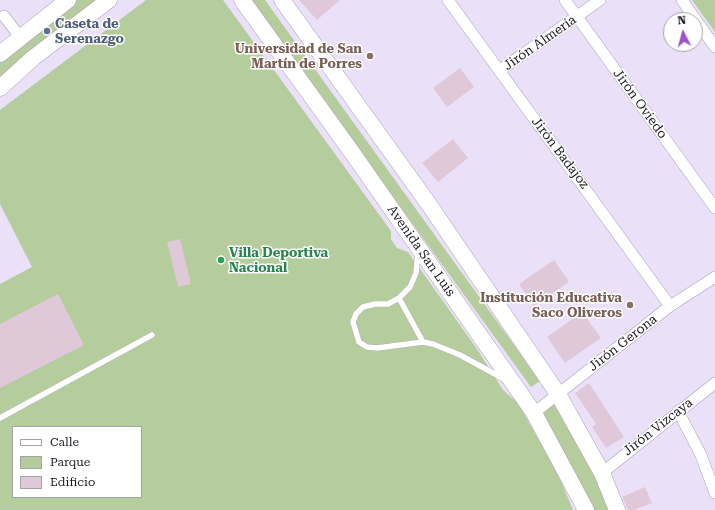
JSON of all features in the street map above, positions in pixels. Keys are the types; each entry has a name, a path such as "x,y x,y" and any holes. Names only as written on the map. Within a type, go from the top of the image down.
{"main road":[{"path":"0,54 20,36 68,0"},
{"path":"0,88 33,58 109,0"},
{"name":"Avenida San Luis","path":"242,0 534,413 586,510"},
{"path":"282,0 428,204 558,394 602,473 618,510"}],"street":[{"name":"Jirón Badajoz","path":"448,0 670,306"},
{"name":"Jirón Oviedo","path":"565,0 715,208"},
{"name":"Jirón Almería","path":"499,71 600,0"},
{"path":"682,0 715,47"},
{"path":"4,16 20,36"},
{"name":"Jirón Gerona","path":"534,413 670,306 715,277"},
{"name":"Jirón Vizcaya","path":"602,473 715,383"},
{"path":"678,411 701,455 715,493"}],"lane":[{"path":"418,247 416,273 410,286 399,298 388,304 375,304 363,307 356,314 353,322 355,333 359,342 367,347 377,348 423,342 433,344 460,355 515,386"},
{"path":"399,298 423,342"},
{"path":"0,418 152,335"}],"green space":[{"path":"72,0 105,0 0,76 0,60"},
{"name":"Villa Deportiva Nacional","path":"146,0 223,0 391,231 391,239 397,248 408,252 477,349 503,390 518,403 558,474 573,510 0,510 0,284 32,267 0,204 0,110"},
{"path":"250,0 265,0 540,381 531,387"},
{"path":"692,0 715,0 715,32 703,15 703,12 701,12"},
{"path":"557,402 596,477 611,510 592,510 540,414"}],"building":[{"path":"299,0 340,0 317,20"},
{"name":"Caseta de Serenazgo","path":"46,27 50,27 52,31 50,35 46,35 44,33 44,29"},
{"path":"460,68 474,87 447,107 433,88"},
{"path":"453,139 468,158 438,182 422,163"},
{"path":"180,239 191,284 178,287 167,242"},
{"path":"554,260 569,282 534,306 519,284"},
{"path":"58,294 84,345 0,388 0,324"},
{"path":"582,312 601,338 565,363 547,337"},
{"path":"589,383 624,437 606,448 592,427 596,424 575,393"},
{"path":"645,487 652,503 634,510 628,510 622,497"}],"place":[{"name":"Caseta de Serenazgo","path":"47,31"},
{"name":"Universidad de San Martín de Porres","path":"370,56"},
{"name":"Villa Deportiva Nacional","path":"221,260"},
{"name":"Institución Educativa Saco Oliveros","path":"630,305"}]}
